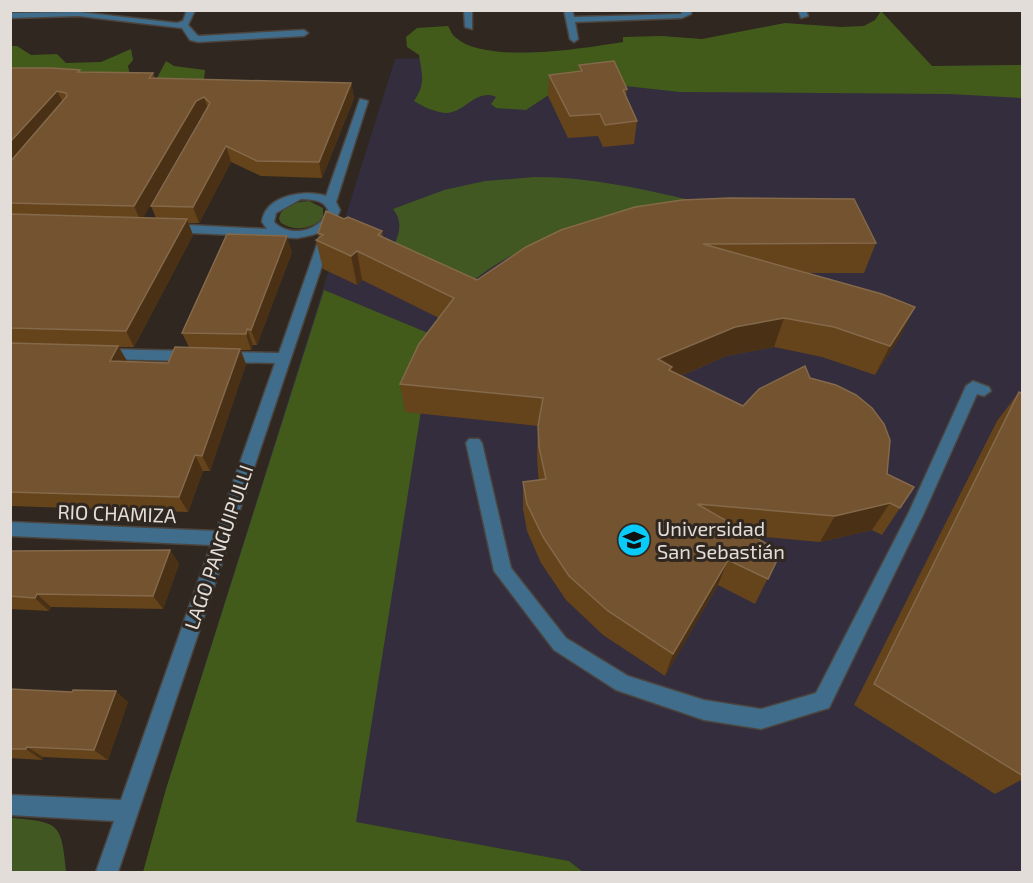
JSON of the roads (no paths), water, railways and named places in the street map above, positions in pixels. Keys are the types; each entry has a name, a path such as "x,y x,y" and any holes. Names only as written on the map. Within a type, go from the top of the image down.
{"street":[{"path":"181,26 191,10"},
{"path":"468,10 469,27"},
{"path":"574,39 569,15 687,12"},
{"path":"10,16 92,15 181,26 193,38 198,39 304,33"},
{"path":"218,229 246,222 278,204 300,196 311,196 330,202 363,100"},
{"name":"LAGO PANGUIPULLI","path":"107,873 334,215 334,208 330,202"},
{"path":"271,210 268,218 270,224 276,230 286,233"},
{"path":"156,227 286,233 311,232 330,222"},
{"path":"93,354 283,358"},
{"path":"474,443 503,571 560,644 623,684 704,710 761,719 822,701 916,513 973,386 984,392"},
{"name":"RIO CHAMIZA","path":"10,529 221,538"},
{"path":"10,805 127,811"}],"place":[{"name":"Universidad San Sebastián","path":"634,540"}]}
